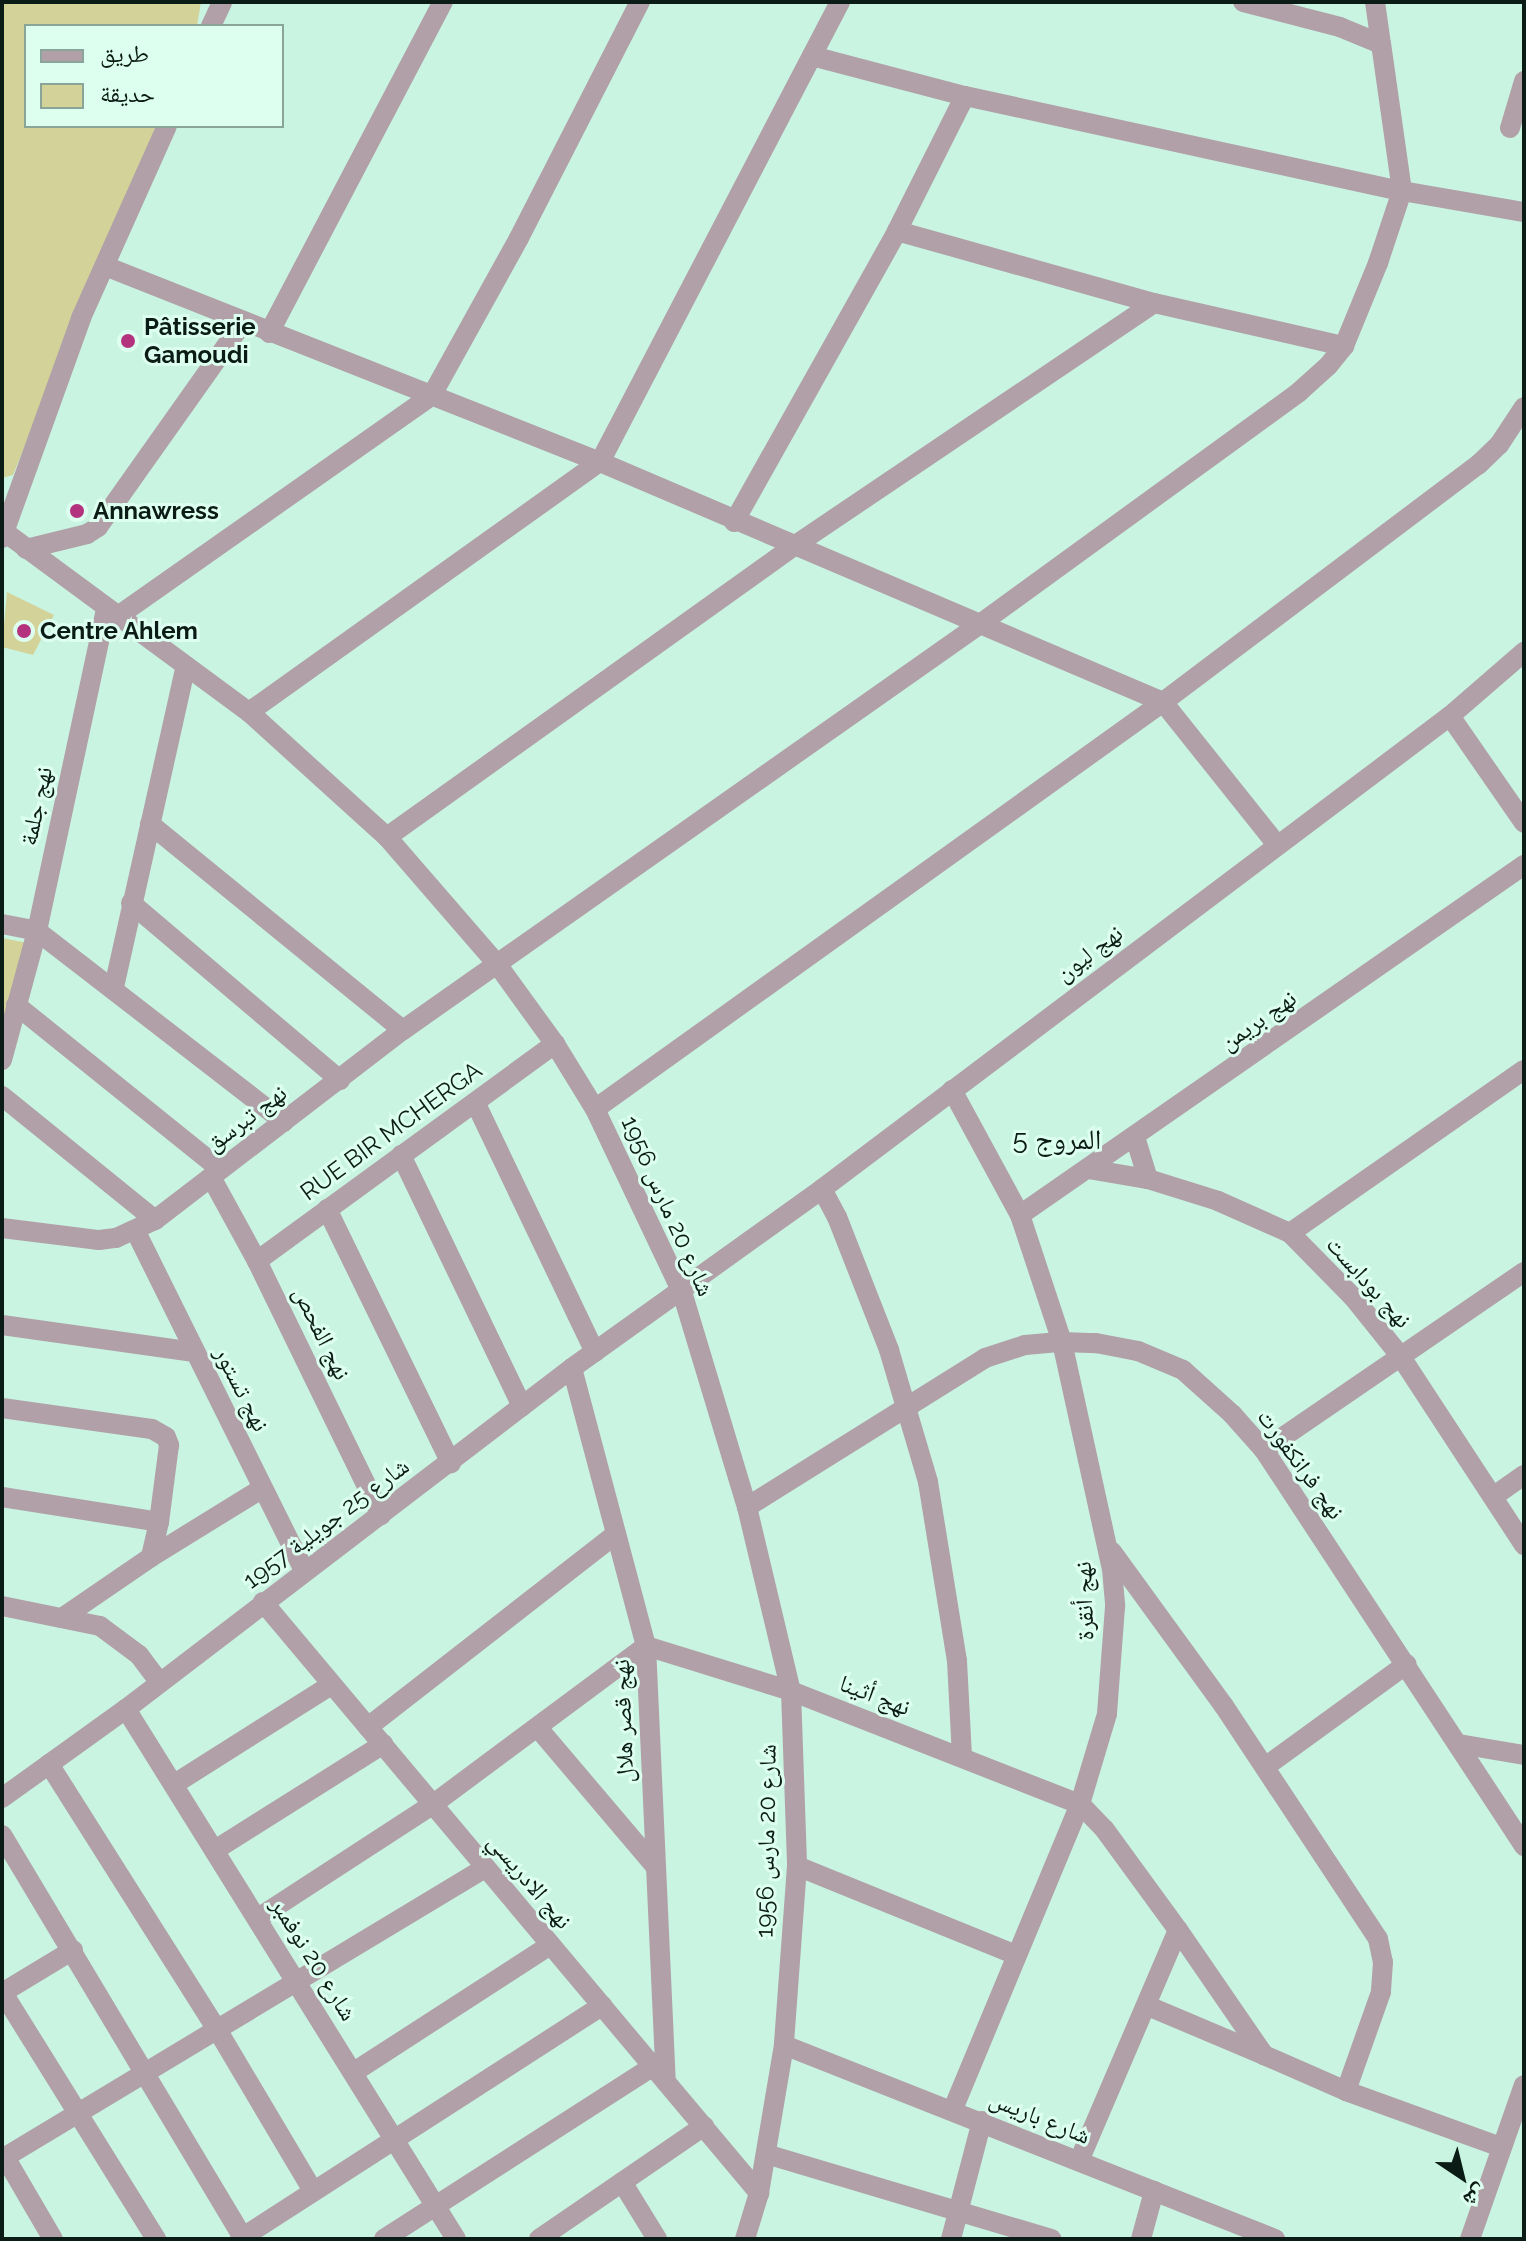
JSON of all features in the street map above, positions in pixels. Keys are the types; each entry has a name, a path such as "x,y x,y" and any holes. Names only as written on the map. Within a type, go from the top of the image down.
{"street":[{"path":"212,24 222,2"},
{"path":"269,333 443,2"},
{"path":"112,612 432,395 519,238 640,2"},
{"path":"249,712 600,462 840,2"},
{"path":"1243,2 1314,19 1381,44"},
{"path":"1375,2 1402,191"},
{"path":"812,56 965,96 1402,191 1524,212"},
{"path":"1510,128 1524,81"},
{"path":"734,522 897,231 965,96"},
{"path":"3,533 81,318 166,128"},
{"name":"نهج تبرسق","path":"2,1228 87,1240 116,1238 155,1220 403,1030 980,624 1299,392 1328,366 1344,346 1378,263 1402,191"},
{"path":"897,231 1154,303 1344,346"},
{"path":"105,266 600,462 734,522 1163,702 1277,845"},
{"path":"387,837 794,546 1154,303"},
{"path":"26,549 87,534 98,527 243,322"},
{"path":"595,1109 1163,702 1478,465 1499,445 1524,407"},
{"name":"شارع 20 مارس 1956","path":"3,533 249,712 387,837 497,964 555,1044 595,1109 682,1292 747,1507 791,1691 797,1866 784,2045 759,2193 745,2239"},
{"name":"نهج جلمة","path":"2,1060 37,931 112,612"},
{"name":"نهج ليون","path":"682,1292 1450,716 1524,652"},
{"path":"114,987 186,666"},
{"path":"1450,716 1524,823"},
{"path":"150,824 403,1030"},
{"name":"نهج بريمن","path":"1020,1215 1524,865"},
{"path":"131,903 340,1080"},
{"path":"2,924 37,931 114,987 284,1122"},
{"path":"16,1005 216,1173"},
{"name":"RUE BIR MCHERGA","path":"257,1261 555,1044"},
{"path":"1290,1233 1524,1070"},
{"name":"نهج أنقرة","path":"952,1090 1020,1215 1062,1342 1107,1545 1115,1607 1107,1714 1080,1804 953,2109"},
{"path":"2,1096 155,1220"},
{"path":"476,1104 595,1352"},
{"path":"1135,1137 1148,1179"},
{"path":"401,1155 522,1406"},
{"name":"نهج بودابست","path":"1088,1169 1148,1179 1218,1201 1290,1233 1353,1297 1401,1357 1524,1545"},
{"name":"نهج الفحص","path":"216,1173 381,1515"},
{"path":"822,1189 843,1231 907,1403 928,1482 957,1661 962,1757"},
{"path":"327,1209 451,1463"},
{"name":"نهج تستور","path":"135,1230 304,1571"},
{"path":"1264,1450 1524,1272"},
{"name":"شارع 25 جويلية 1957","path":"2,1798 126,1709 572,1368 682,1292"},
{"path":"2,1325 194,1352"},
{"name":"نهج فرانكفورت","path":"747,1507 907,1403 985,1358 1025,1345 1096,1343 1138,1351 1183,1370 1232,1414 1264,1450 1524,1846"},
{"name":"نهج قصر هلال","path":"572,1368 646,1646 660,2074"},
{"path":"2,1408 152,1429 161,1433 169,1445 151,1557"},
{"path":"1494,1496 1524,1475"},
{"path":"62,1618 151,1557 261,1489"},
{"path":"2,1497 159,1522"},
{"path":"368,1727 616,1534"},
{"path":"1107,1545 1265,1767 1378,1939 1383,1962 1381,1992 1346,2091"},
{"name":"نهج الادريسي","path":"263,1602 759,2193"},
{"path":"2,1606 100,1626 139,1655 159,1682"},
{"path":"258,1918 432,1805 646,1646"},
{"name":"نهج أثينا","path":"646,1646 791,1691 1080,1804"},
{"path":"1265,1767 1407,1664"},
{"path":"176,1783 331,1685"},
{"name":"شارع 20 نوفمبر","path":"126,1709 176,1783 456,2239"},
{"path":"538,1728 655,1866"},
{"path":"215,1850 383,1744"},
{"path":"1459,1744 1524,1755"},
{"path":"49,1764 218,2031 313,2191"},
{"path":"1080,1804 1105,1830 1264,2055"},
{"path":"2,1835 147,2073 242,2238 394,2137 602,2006"},
{"path":"797,1866 1016,1955"},
{"path":"53,2239 4,2158 299,1983 485,1868"},
{"path":"1079,2161 1178,1930"},
{"path":"354,2072 550,1945"},
{"path":"73,1950 2,1993 156,2239"},
{"path":"1148,2006 1346,2091 1501,2147"},
{"name":"شارع باريس","path":"784,2045 953,2109 1275,2239"},
{"path":"384,2239 660,2074"},
{"path":"1470,2239 1524,2085"},
{"path":"951,2239 982,2121"},
{"path":"539,2239 560,2233 622,2182 704,2126"},
{"path":"766,2154 1052,2239"},
{"path":"622,2182 657,2239"},
{"path":"1141,2239 1154,2191"}],"green space":[{"path":"2,2 201,2 197,24 24,24 24,128 155,128 13,475 2,478"},
{"name":"Centre Ahlem","path":"7,592 54,615 33,655 2,647"},
{"path":"2,938 28,943 2,1055"}],"place":[{"name":"Pâtisserie Gamoudi","path":"128,341"},
{"name":"Annawress","path":"77,511"},
{"name":"Centre Ahlem","path":"24,631"}],"district":[{"name":"المروج 5","path":"1057,1140"}]}
